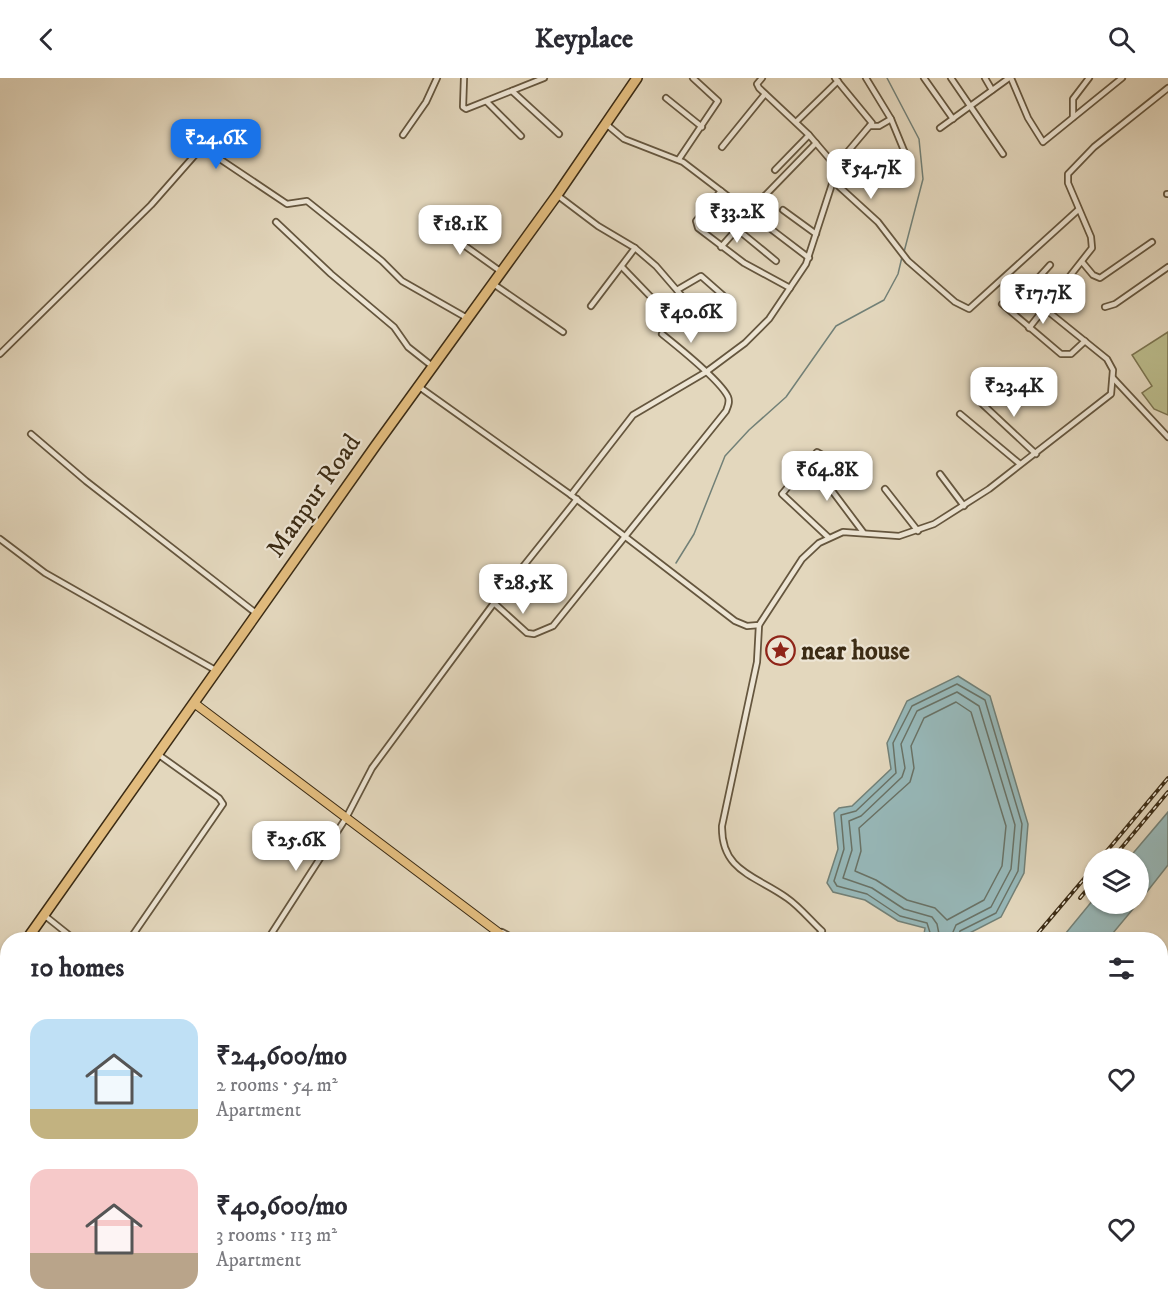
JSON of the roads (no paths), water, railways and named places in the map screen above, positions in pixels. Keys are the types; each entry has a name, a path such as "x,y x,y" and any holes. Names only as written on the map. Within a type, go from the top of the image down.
{"highway":[{"name":"Manpur Road","path":"32,932 432,366 557,195 637,78"}],"main road":[{"path":"194,703 499,932"}],"street":[{"path":"403,135 426,102 437,78"},
{"path":"464,78 464,108 487,102 544,78"},
{"path":"679,159 702,127 718,99 693,78"},
{"path":"762,78 757,84 765,94 809,135 839,170"},
{"path":"866,78 891,119 905,153"},
{"path":"924,78 953,119"},
{"path":"951,78 1003,154"},
{"path":"985,78 992,90"},
{"path":"940,128 1010,78 1041,141 1049,140 1073,117 1122,78"},
{"path":"1073,117 1073,99 1089,78"},
{"path":"571,495 633,415 705,372 745,343 769,319 790,288 808,258 833,181 845,155 870,126 871,119 837,80 796,122"},
{"path":"1029,328 1085,261 1092,248 1091,237 1068,183 1070,171 1095,147 1168,88"},
{"path":"512,91 559,134"},
{"path":"722,147 765,94"},
{"path":"666,98 702,127"},
{"path":"487,102 521,136"},
{"path":"870,126 879,126 891,119"},
{"path":"606,124 624,140 679,159 750,211 808,258"},
{"path":"775,170 809,135"},
{"path":"750,211 816,143"},
{"path":"0,354 151,205 202,147 287,204 308,201 382,261 402,281 467,318"},
{"path":"833,181 891,236 908,261 956,302 969,309 1078,210"},
{"path":"721,191 696,223 721,247 790,288"},
{"path":"557,195 598,226 636,248 700,317"},
{"path":"783,210 816,234"},
{"path":"276,222 330,274 394,327 408,347 432,366"},
{"path":"433,223 500,271"},
{"path":"721,247 737,229 776,261"},
{"path":"1085,261 1093,275 1100,278 1152,242"},
{"path":"591,306 636,248"},
{"path":"822,932 787,898 745,873 731,861 723,845 722,826 757,662 759,625 802,560 828,537 843,532 891,536 918,531 964,506 1036,454 1106,398 1113,388 1113,378 1107,359 1045,310 1028,292 1050,265"},
{"path":"622,267 673,320"},
{"path":"1105,307 1115,304 1168,267"},
{"path":"677,290 701,276 726,298"},
{"path":"492,283 563,332"},
{"path":"1002,304 1065,355 1071,354 1085,341"},
{"path":"495,603 530,634 553,626 729,405 727,396 705,372 662,334"},
{"path":"1113,378 1168,437"},
{"path":"418,386 625,534 735,621 747,626 759,625"},
{"path":"977,399 1036,454"},
{"path":"960,414 1020,464"},
{"path":"31,434 86,481 257,614"},
{"path":"828,537 783,496 818,451 835,462"},
{"path":"810,461 833,484 833,492 863,532"},
{"path":"940,474 964,506"},
{"path":"885,489 918,531"},
{"path":"273,932 346,818 372,768 576,499"},
{"path":"0,539 45,573 217,671"},
{"path":"135,932 223,804 219,798 158,754"},
{"path":"44,915 65,932"},
{"path":"495,929 501,932"}],"water":[{"path":"958,676 990,696 1028,824 1024,873 1001,917 972,932 924,932 925,928 898,921 865,900 833,892 827,883 838,849 834,813 839,808 852,806 891,769 887,743 907,701"},
{"path":"1168,812 1168,865 1149,889 1149,848 1137,848"},
{"path":"1083,912 1083,914 1129,914 1114,932 1067,932"}],"waterway":[{"path":"887,78 919,139 923,179 904,252"},
{"path":"676,563 694,534 725,456 749,430 786,397 836,326 884,300 898,274 902,257"}],"railway":[{"path":"1109,848 1168,778"},
{"path":"1121,848 1168,792"},
{"path":"1039,932 1083,880"},
{"path":"1080,898 1083,894"}],"place":[{"name":"near house","path":"780,651"}]}
